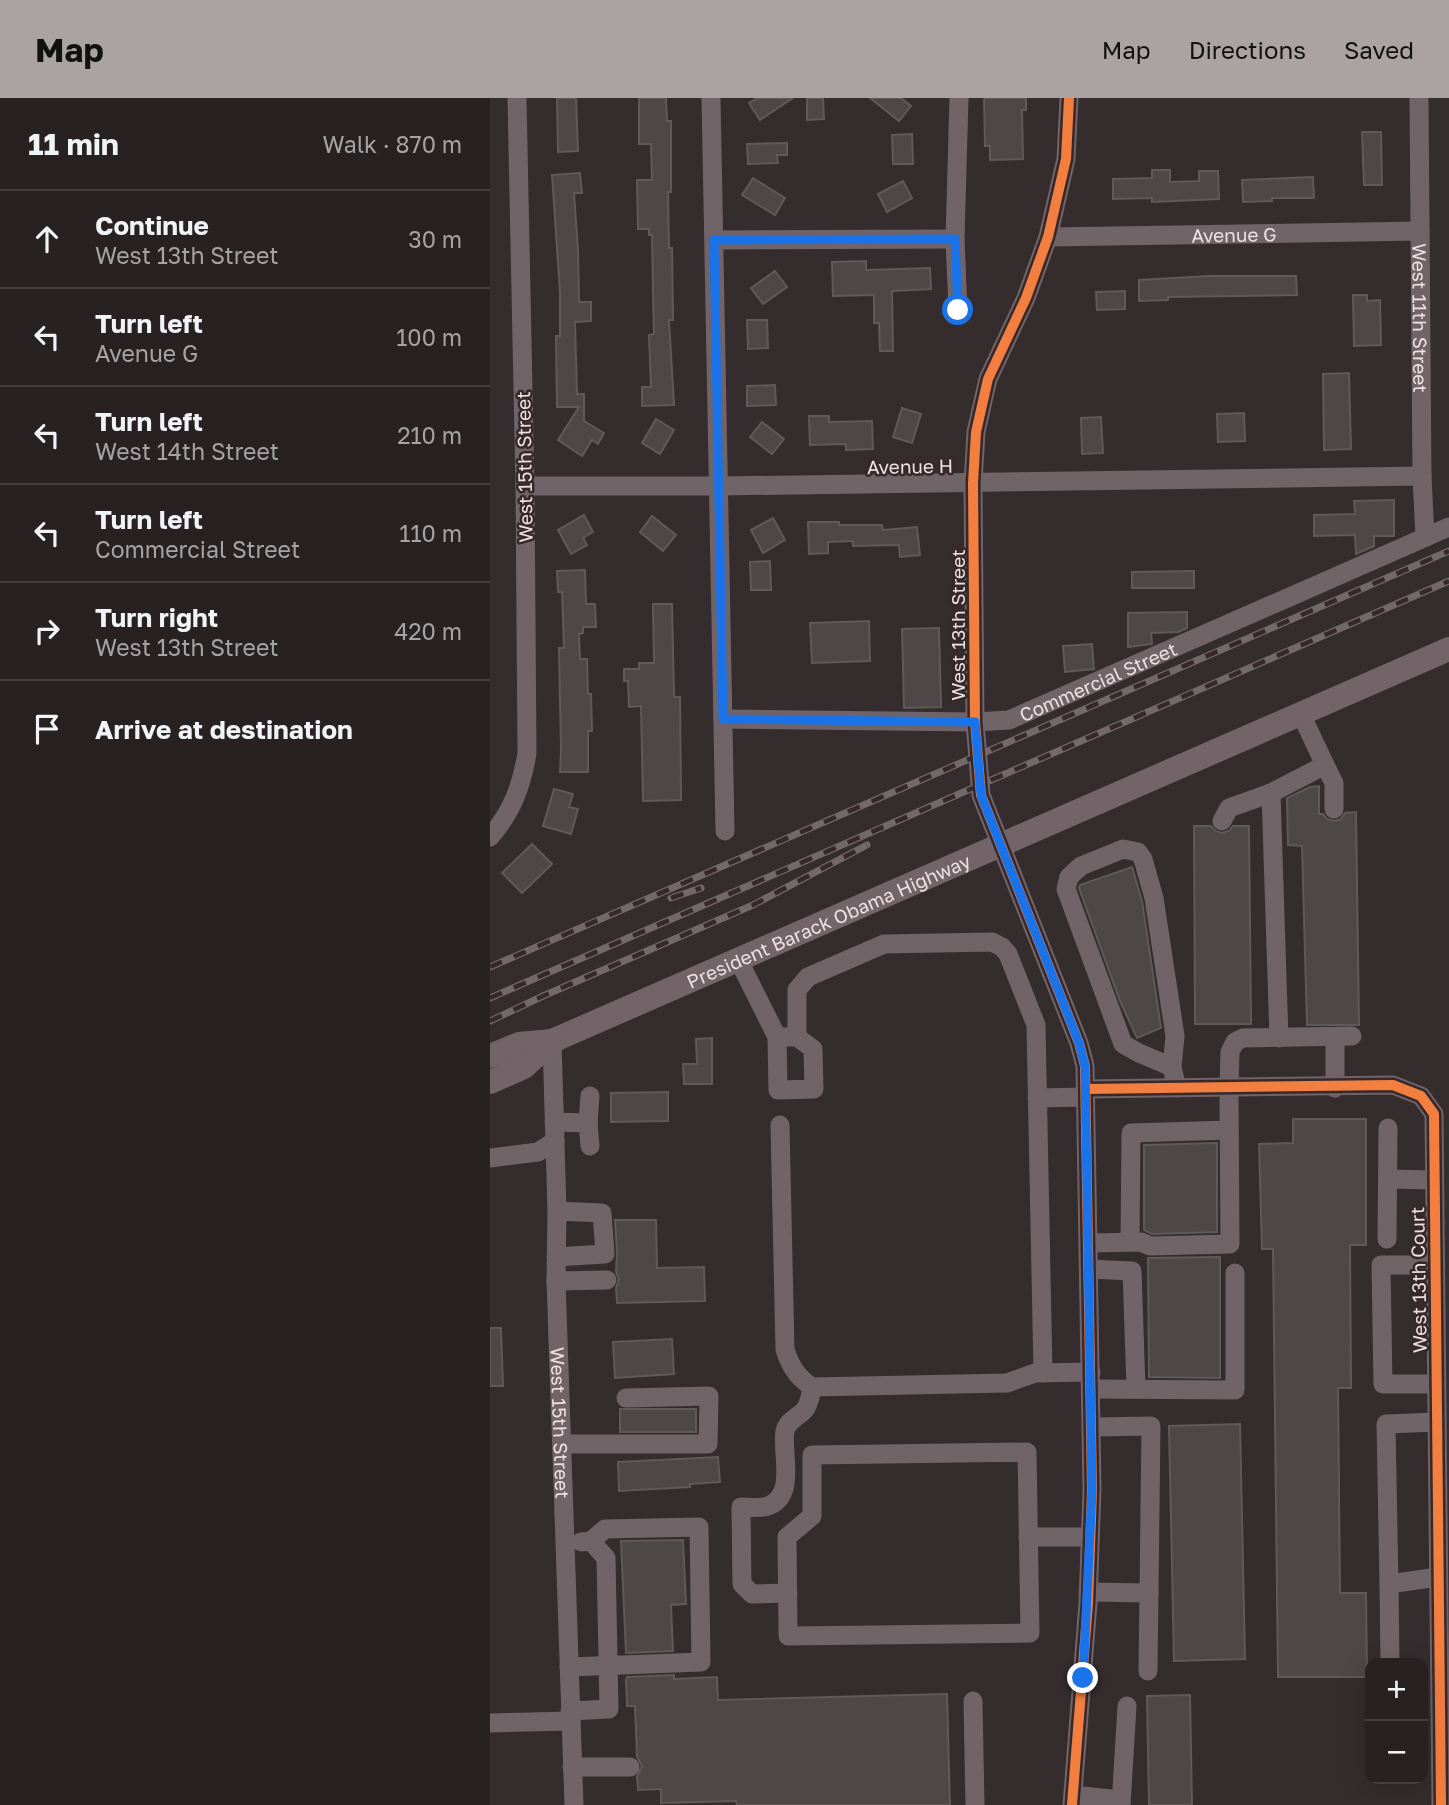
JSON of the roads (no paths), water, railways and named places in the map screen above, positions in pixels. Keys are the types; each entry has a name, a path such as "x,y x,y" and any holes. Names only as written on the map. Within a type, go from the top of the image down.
{"main road":[{"name":"President Barack Obama Highway","path":"490,1055 519,1044 552,1041 1449,649"},
{"name":"President Barack Obama Highway","path":"490,1082 524,1067 552,1041"}],"street":[{"name":"West 15th Street","path":"493,833 516,797 527,752 517,98"},
{"path":"711,98 725,831"},
{"path":"958,310 955,239 959,98"},
{"name":"West 13th Street","path":"1069,98 1066,159 1048,237 1026,298 988,379 976,432 974,483 975,722 981,795 1079,1043 1085,1066 1092,1426 1088,1592 1072,1800"},
{"name":"West 11th Street","path":"1419,98 1424,537"},
{"name":"Avenue G","path":"1048,237 1420,231"},
{"path":"714,240 955,239"},
{"name":"Avenue H","path":"525,486 1422,477"},
{"name":"Commercial Street","path":"723,719 975,722 1009,720 1449,527"},
{"path":"1301,714 1334,783 1334,809"},
{"path":"1223,821 1229,808 1271,793 1325,765"},
{"path":"1271,793 1279,1038"},
{"path":"1172,1067 1123,1044 1066,889 1069,877 1081,866 1122,849 1138,852 1143,859 1154,898 1175,1036 1172,1067 1177,1088"},
{"path":"797,1037 797,990 807,977 884,944 992,942 1008,954 1036,1025 1042,1373"},
{"path":"738,959 777,1037 778,1090 814,1089 813,1049 797,1037 777,1037"},
{"path":"1089,1243 1141,1242 1150,1246 1230,1244 1228,1089 1230,1052 1235,1042 1243,1038 1343,1037 1335,1088"},
{"name":"West 15th Street","path":"552,1041 557,1211 556,1281 574,1805"},
{"name":"West 13th Court","path":"1037,1098 1177,1088 1335,1088 1392,1085 1421,1096 1434,1114 1437,1422 1443,1450 1443,1507 1438,1577 1444,1680 1441,1805"},
{"path":"590,1096 590,1146"},
{"path":"490,1158 538,1152 555,1132 589,1123"},
{"path":"780,1125 785,1350 790,1366 812,1387 1007,1383 1042,1373 1136,1388 1235,1390 1235,1273"},
{"path":"1387,1239 1388,1128"},
{"path":"1130,1242 1131,1133 1229,1130"},
{"path":"1388,1179 1434,1180"},
{"path":"556,1257 605,1254 602,1213 557,1211"},
{"path":"1435,1265 1381,1265 1383,1384 1436,1384"},
{"path":"1089,1269 1132,1270 1136,1388"},
{"path":"556,1281 607,1280"},
{"path":"788,1593 752,1594 742,1584 741,1507 768,1507 782,1492 786,1481 785,1430 790,1421 806,1409 812,1387"},
{"path":"563,1444 708,1444 709,1396 626,1398"},
{"path":"1390,1658 1386,1424 1437,1422"},
{"path":"1092,1426 1151,1426 1148,1671"},
{"path":"1027,1452 1030,1633 788,1636 788,1593 787,1537 812,1516 812,1455 1027,1452"},
{"path":"565,1542 591,1541 605,1529 699,1527 701,1662 569,1667"},
{"path":"1028,1537 1090,1537"},
{"path":"490,1723 571,1716 609,1709 606,1558 591,1541"},
{"path":"1389,1584 1438,1577"},
{"path":"1088,1592 1149,1593"},
{"path":"972,1701 975,1805"},
{"path":"1072,1800 1121,1802 1127,1706"},
{"path":"572,1767 630,1767"}],"railway":[{"path":"490,967 1449,551"},
{"path":"490,998 1449,581"},
{"path":"490,1021 753,905 867,845"},
{"path":"671,898 701,888"}]}
